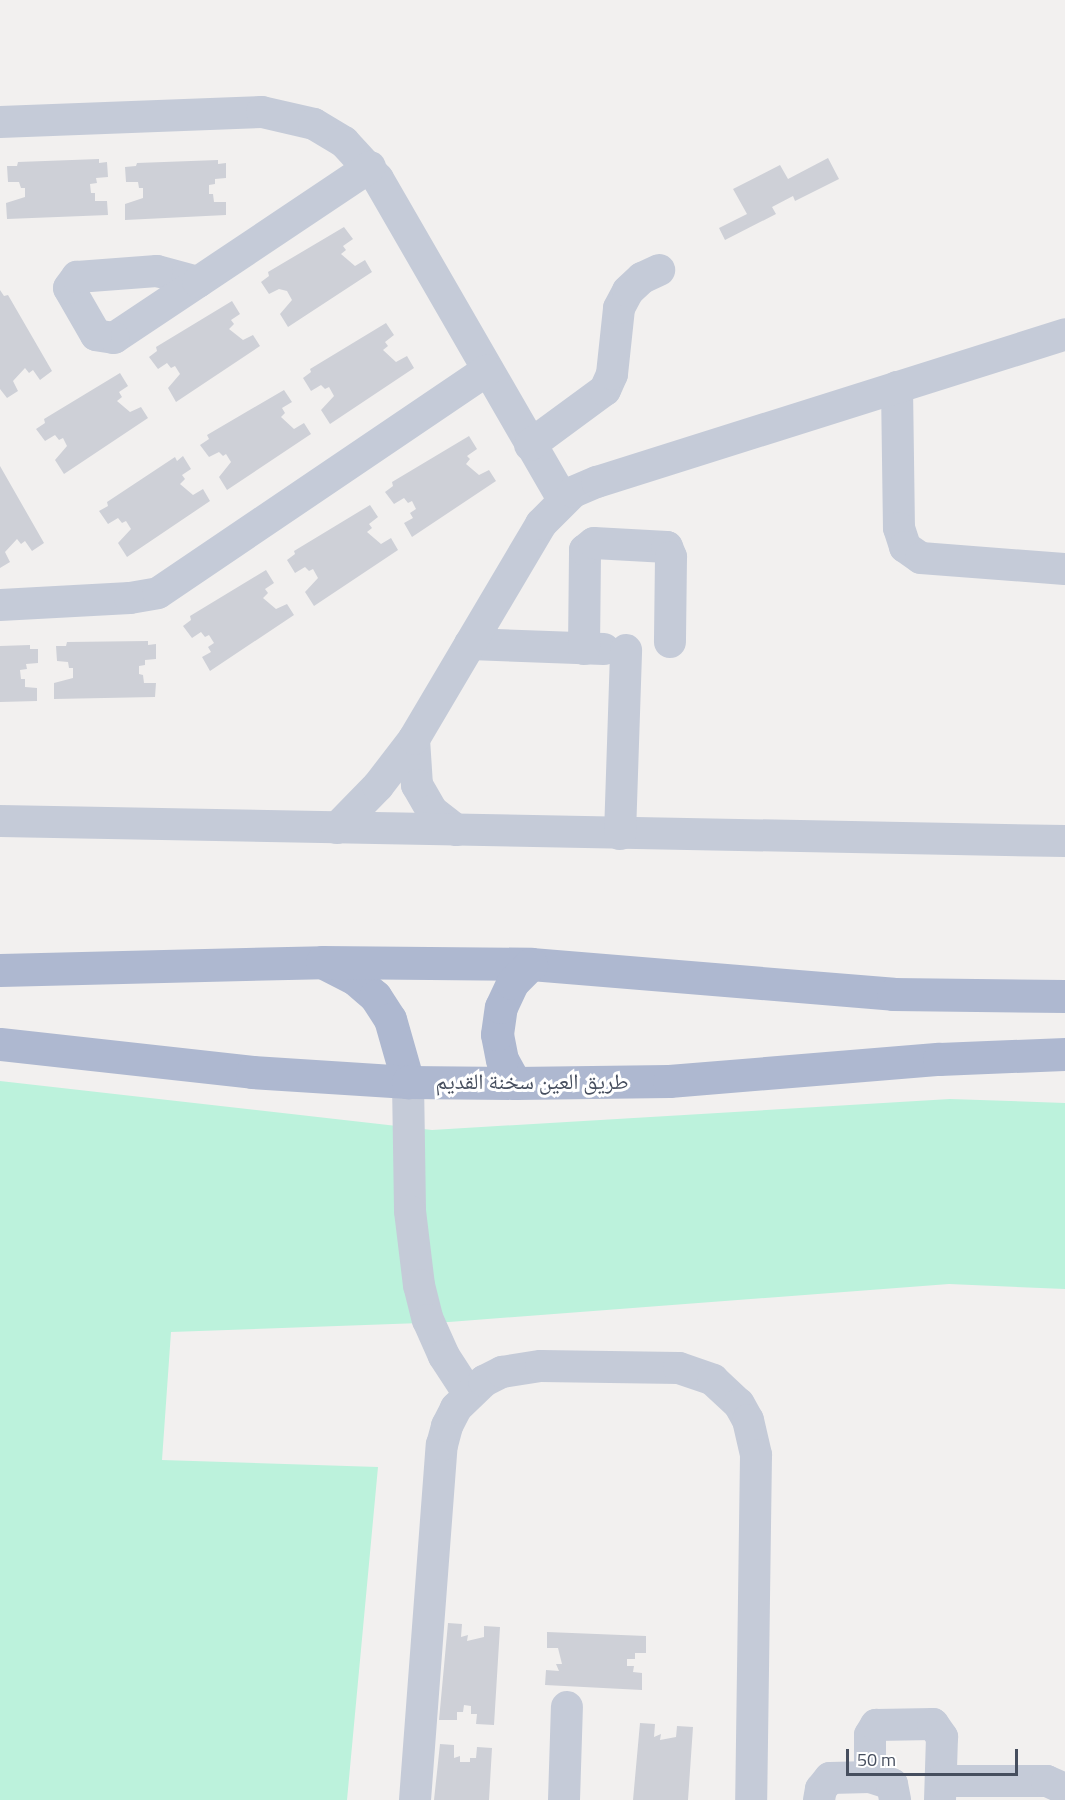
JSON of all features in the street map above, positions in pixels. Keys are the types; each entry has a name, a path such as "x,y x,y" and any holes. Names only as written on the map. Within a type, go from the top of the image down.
{"main road":[{"path":"322,962 354,978 375,996 390,1019 408,1082"},
{"path":"0,970 322,962 531,964 892,994 1065,996"},
{"path":"515,1083 502,1060 497,1034 499,1016 512,983 531,964"},
{"name":"طريق العين سخنة القديم","path":"0,1044 252,1072 408,1082 669,1081 928,1059 1065,1054"}],"street":[{"path":"0,122 280,114 330,133 370,167 563,500"},
{"path":"198,282 370,167"},
{"path":"530,445 605,390 612,374 620,308 628,291 642,278 659,270"},
{"path":"337,828 378,786 414,739 541,524 563,500 597,482 1065,334"},
{"path":"0,605 130,598 158,593 487,370"},
{"path":"897,387 899,528 904,547 921,558 1065,569"},
{"path":"584,649 585,550 594,543 667,547 671,556 670,642"},
{"path":"470,644 632,650 620,834"},
{"path":"414,739 413,770 423,799 456,830"},
{"path":"0,821 1065,841"},
{"path":"408,1082 410,1210 419,1286 428,1320 444,1356 468,1393"},
{"path":"415,1800 442,1445 456,1408 468,1393 502,1372 521,1367 679,1368 713,1380 739,1404 751,1428 756,1455 751,1800"},
{"path":"564,1800 567,1707"},
{"path":"870,1777 870,1735 876,1725 928,1723 941,1731 940,1790 1047,1781 1065,1789"},
{"path":"819,1800 820,1789 830,1779 870,1777 892,1784 895,1800"}],"green space":[{"path":"0,1081 432,1130 950,1099 1065,1103 1065,1289 949,1284 449,1322 171,1332 162,1460 378,1467 347,1800 0,1800"}],"building":[{"path":"828,158 839,179 795,201 793,196 772,207 776,214 725,240 719,228 747,214 733,189 780,165 788,179"},
{"path":"99,159 99,163 107,162 108,177 96,178 97,183 90,184 91,193 95,193 95,201 107,201 108,215 7,219 6,203 25,197 25,188 21,188 19,182 8,182 7,166 17,166 18,162"},
{"path":"218,160 218,164 226,163 226,178 215,179 215,184 209,185 209,194 213,194 214,202 226,202 226,215 125,220 125,204 143,198 143,188 139,188 138,182 126,182 125,167 136,166 137,163"},
{"path":"344,227 353,239 343,246 346,250 341,254 355,266 365,260 372,272 288,327 280,314 292,300 287,291 279,289 269,294 261,282 269,276 268,272"},
{"path":"0,290 4,296 8,295 52,371 40,380 33,370 29,373 25,368 13,381 18,391 7,398 0,389"},
{"path":"232,301 240,314 231,320 234,324 229,329 243,340 253,335 260,346 176,402 168,388 180,374 175,366 171,368 167,363 158,369 149,357 157,351 156,347"},
{"path":"386,323 394,335 385,342 388,346 383,350 396,362 407,356 414,368 330,424 321,410 334,396 329,387 325,389 321,385 311,391 303,378 311,372 310,369"},
{"path":"120,373 128,386 119,392 122,397 117,401 130,412 141,407 148,418 64,474 55,460 67,446 63,438 59,440 55,435 45,441 36,429 45,423 44,419"},
{"path":"284,390 292,402 282,408 285,413 281,417 294,429 304,423 311,434 227,490 219,477 231,462 226,454 223,456 219,452 209,457 200,445 209,439 207,435"},
{"path":"469,436 477,449 467,456 470,459 466,464 479,475 489,470 496,481 412,537 404,523 413,518 410,513 416,509 412,501 408,503 404,498 394,504 385,492 393,486 392,482"},
{"path":"183,456 191,469 182,475 185,479 180,484 193,495 203,489 210,501 127,557 118,543 131,529 126,521 122,523 118,518 108,524 99,511 108,506 107,502 175,457 177,461"},
{"path":"0,466 44,543 32,551 25,541 21,544 17,539 5,552 10,562 0,568"},
{"path":"370,505 378,517 369,524 372,528 367,532 381,544 391,538 398,550 314,606 305,592 318,578 313,569 309,571 305,567 295,573 287,560 295,554 294,551"},
{"path":"266,570 274,583 265,589 268,593 263,598 276,609 287,604 294,615 210,671 202,657 211,652 208,647 214,643 209,635 205,637 201,632 192,638 183,626 191,620 190,616"},
{"path":"148,641 148,645 156,644 156,659 145,660 145,665 139,666 139,674 143,675 144,683 156,683 155,697 54,699 54,683 73,678 73,668 69,668 68,662 57,661 56,646 66,646 67,642"},
{"path":"30,645 30,649 38,649 38,663 26,664 27,669 20,670 21,679 25,679 25,687 37,688 37,701 0,702 0,646"},
{"path":"448,1623 462,1624 461,1637 468,1635 467,1641 484,1637 484,1626 500,1627 494,1725 476,1724 477,1714 471,1714 471,1706 464,1705 463,1712 457,1712 457,1720 439,1720"},
{"path":"547,1632 646,1636 646,1653 635,1653 635,1659 627,1659 627,1666 634,1666 633,1672 642,1673 642,1690 545,1685 546,1670 559,1671 556,1664 562,1664 558,1648 547,1648"},
{"path":"640,1723 655,1724 654,1737 661,1734 660,1740 676,1737 677,1726 693,1727 688,1800 633,1800"},
{"path":"440,1744 454,1745 454,1758 460,1756 460,1762 470,1762 470,1758 476,1758 477,1747 492,1748 489,1800 434,1800"}]}
